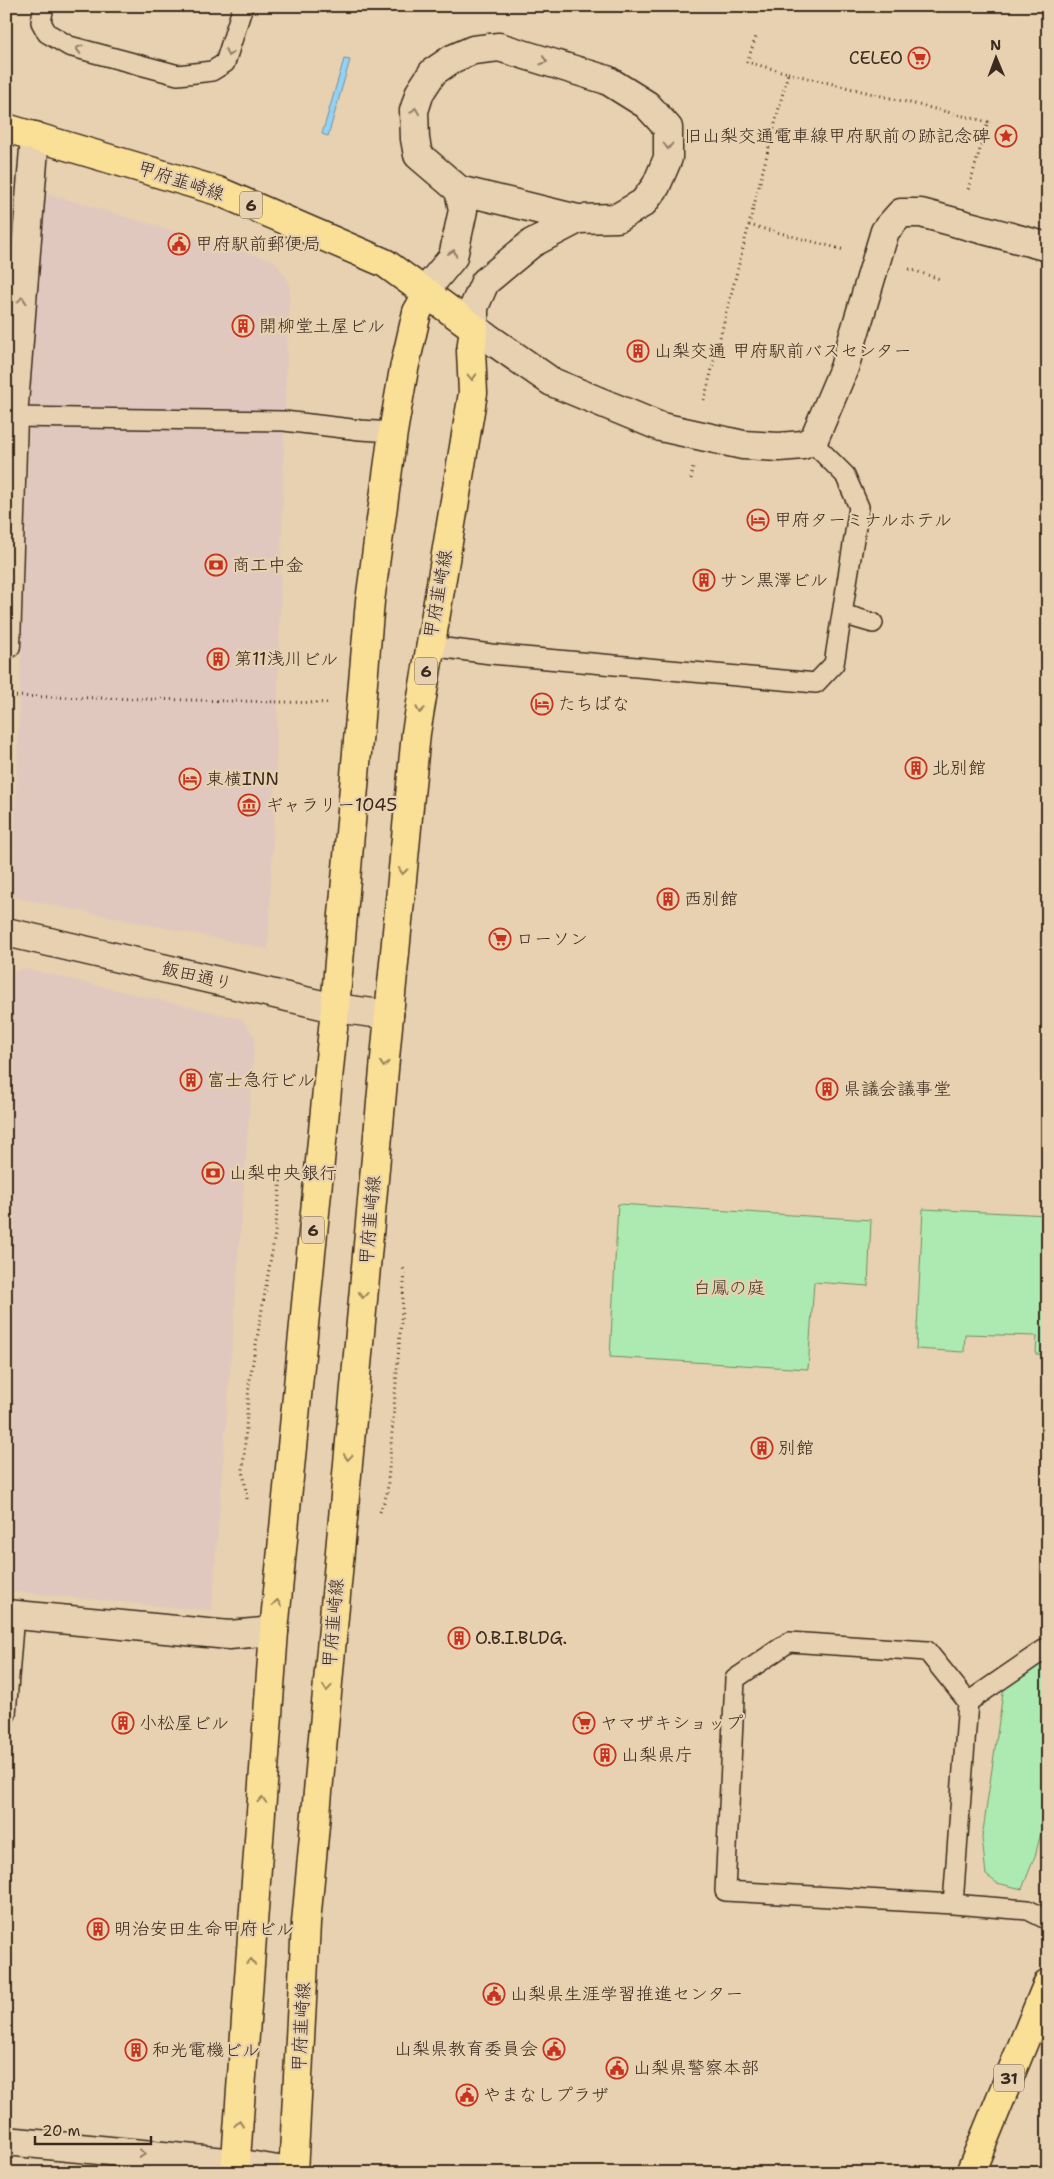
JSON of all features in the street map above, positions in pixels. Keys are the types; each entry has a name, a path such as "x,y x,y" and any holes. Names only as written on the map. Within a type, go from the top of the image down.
{"main road":[{"name":"甲府韮崎線","path":"6,128 218,190 385,263 474,328 471,352 472,393 416,733 388,1015 306,1923 294,2173"},
{"name":"6","path":"236,2168 274,1630 335,1008 370,601 392,432 417,312 428,294"},
{"name":"31","path":"970,2173 1048,1983"}],"street":[{"path":"499,47 607,80 647,105 668,128 668,158 656,186 643,203 616,218 578,218 459,190 418,155 415,139 414,111 420,92 433,72 452,59 473,50 499,47"},
{"path":"6,645 13,417 35,136"},
{"path":"428,294 434,280 453,258 463,210 459,190"},
{"path":"578,218 532,243 485,282 474,307 474,328 552,382 661,427 743,445 779,447 803,445 814,439 844,368 884,231 901,214 921,212 958,224 1048,247"},
{"name":"飯田通り","path":"6,932 335,1008 388,1015"},
{"path":"10,1614 229,1635 274,1630"},
{"path":"6,2141 294,2173"}],"lane":[{"path":"44,6 41,22 47,33 69,46 178,75 212,70 225,63 243,6"},
{"path":"13,417 284,421 392,432"},
{"path":"430,646 520,657 816,683 834,664 859,508 844,475 820,450 814,439"},
{"path":"842,614 873,623"},
{"path":"6,1714 10,1614"},
{"path":"953,1904 968,1702 927,1652 789,1642 735,1679 725,1891 1028,1910 1048,1920"},
{"path":"968,1702 1048,1647"}],"path":[{"path":"756,37 747,62 988,122 966,196"},
{"path":"704,402 788,73"},
{"path":"749,224 849,251"},
{"path":"905,268 940,279"},
{"path":"6,696 362,704"},
{"path":"247,1499 243,1470 249,1385 275,1234 281,1176"}],"shaded area":[{"path":"42,192 275,261 290,284 285,407 276,777 268,949 12,897 30,404"},
{"path":"22,968 242,1019 255,1037 212,1611 6,1591 6,1032 9,976"}],"green space":[{"name":"白鳳の庭","path":"618,1204 871,1220 868,1286 814,1282 808,1369 610,1357"},
{"path":"923,1209 1048,1215 1048,1355 1036,1354 1037,1336 965,1334 964,1352 916,1349"},
{"path":"1048,1653 1048,1806 1035,1856 1022,1889 997,1883 986,1875 982,1838 1004,1686"}],"water":[{"path":"344,59 350,60 328,136 322,134"}],"place":[{"name":"CELEO","path":"919,58"},
{"name":"旧山梨交通電車線甲府駅前の跡記念碑","path":"1006,136"},
{"name":"甲府駅前郵便局","path":"179,244"},
{"name":"開柳堂土屋ビル","path":"243,326"},
{"name":"山梨交通 甲府駅前バスセンター","path":"638,351"},
{"name":"甲府ターミナルホテル","path":"758,520"},
{"name":"商工中金","path":"216,565"},
{"name":"サン黒澤ビル","path":"704,580"},
{"name":"第11浅川ビル","path":"218,659"},
{"name":"たちばな","path":"542,704"},
{"name":"北別館","path":"916,768"},
{"name":"東横INN","path":"190,779"},
{"name":"ギャラリー1045","path":"249,805"},
{"name":"西別館","path":"668,899"},
{"name":"ローソン","path":"500,939"},
{"name":"富士急行ビル","path":"191,1080"},
{"name":"県議会議事堂","path":"827,1089"},
{"name":"山梨中央銀行","path":"213,1173"},
{"name":"別館","path":"762,1448"},
{"name":"O.B.I.BLDG.","path":"459,1638"},
{"name":"小松屋ビル","path":"123,1723"},
{"name":"ヤマザキショップ","path":"584,1723"},
{"name":"山梨県庁","path":"605,1755"},
{"name":"明治安田生命甲府ビル","path":"98,1929"},
{"name":"山梨県生涯学習推進センター","path":"494,1994"},
{"name":"山梨県教育委員会","path":"554,2049"},
{"name":"和光電機ビル","path":"136,2050"},
{"name":"山梨県警察本部","path":"617,2068"},
{"name":"やまなしプラザ","path":"467,2095"}]}
